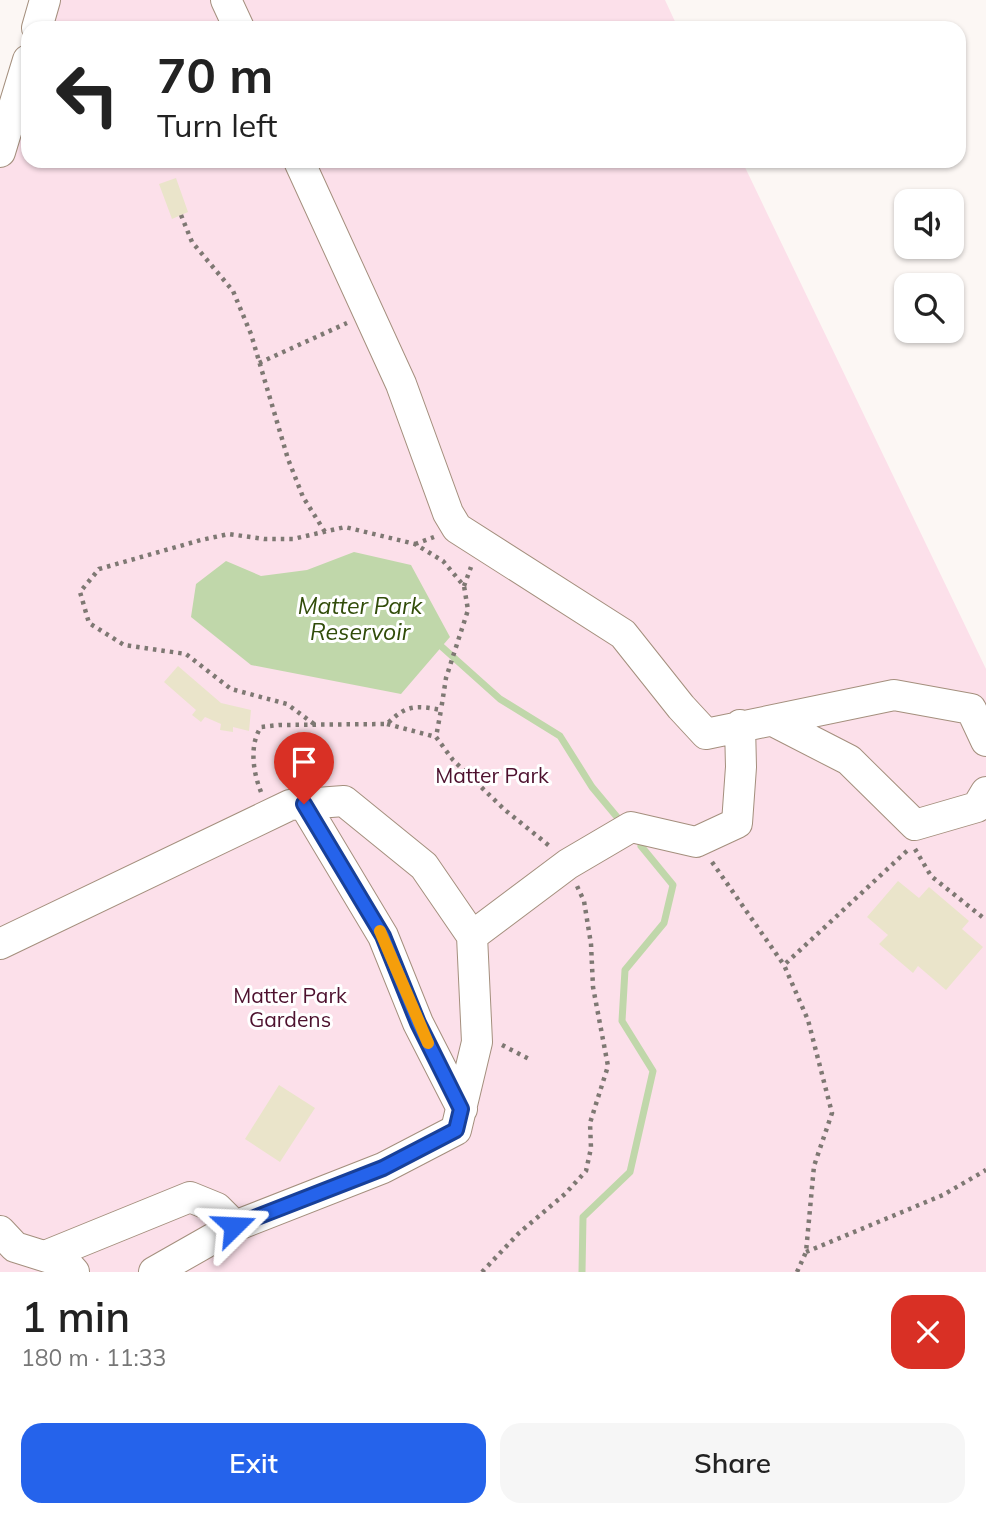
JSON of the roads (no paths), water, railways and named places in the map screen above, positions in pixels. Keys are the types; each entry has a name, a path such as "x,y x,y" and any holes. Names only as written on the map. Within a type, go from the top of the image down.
{"street":[{"path":"39,21 45,0"},
{"path":"226,0 236,21"},
{"path":"0,152 21,83"},
{"path":"302,168 401,384 448,513 457,528 624,634 681,708 706,734 894,695 971,709 986,741"},
{"path":"773,720 849,760 915,825 977,807 986,792"},
{"path":"472,936 568,864 631,827 696,842 737,823 741,767 740,725"},
{"path":"0,944 290,805 344,801 425,866 472,936 477,1042 456,1130 383,1168 234,1226 154,1272"},
{"path":"304,804 383,936 418,1023 461,1109"},
{"path":"45,1256 190,1197 217,1208 234,1226"},
{"path":"0,1231 15,1247 66,1263 74,1272"}],"water":[{"name":"Matter Park Reservoir","path":"354,552 411,565 450,637 401,694 251,665 191,617 196,584 226,561 261,576 307,570"}],"waterway":[{"path":"442,647 500,699 560,736 592,787 617,817"},
{"path":"582,1272 583,1217 630,1172 653,1071 622,1021 625,970 664,923 673,885 641,846"}],"park label":[{"name":"Matter Park","path":"492,776"},
{"name":"Matter Park Gardens","path":"290,1008"}]}
